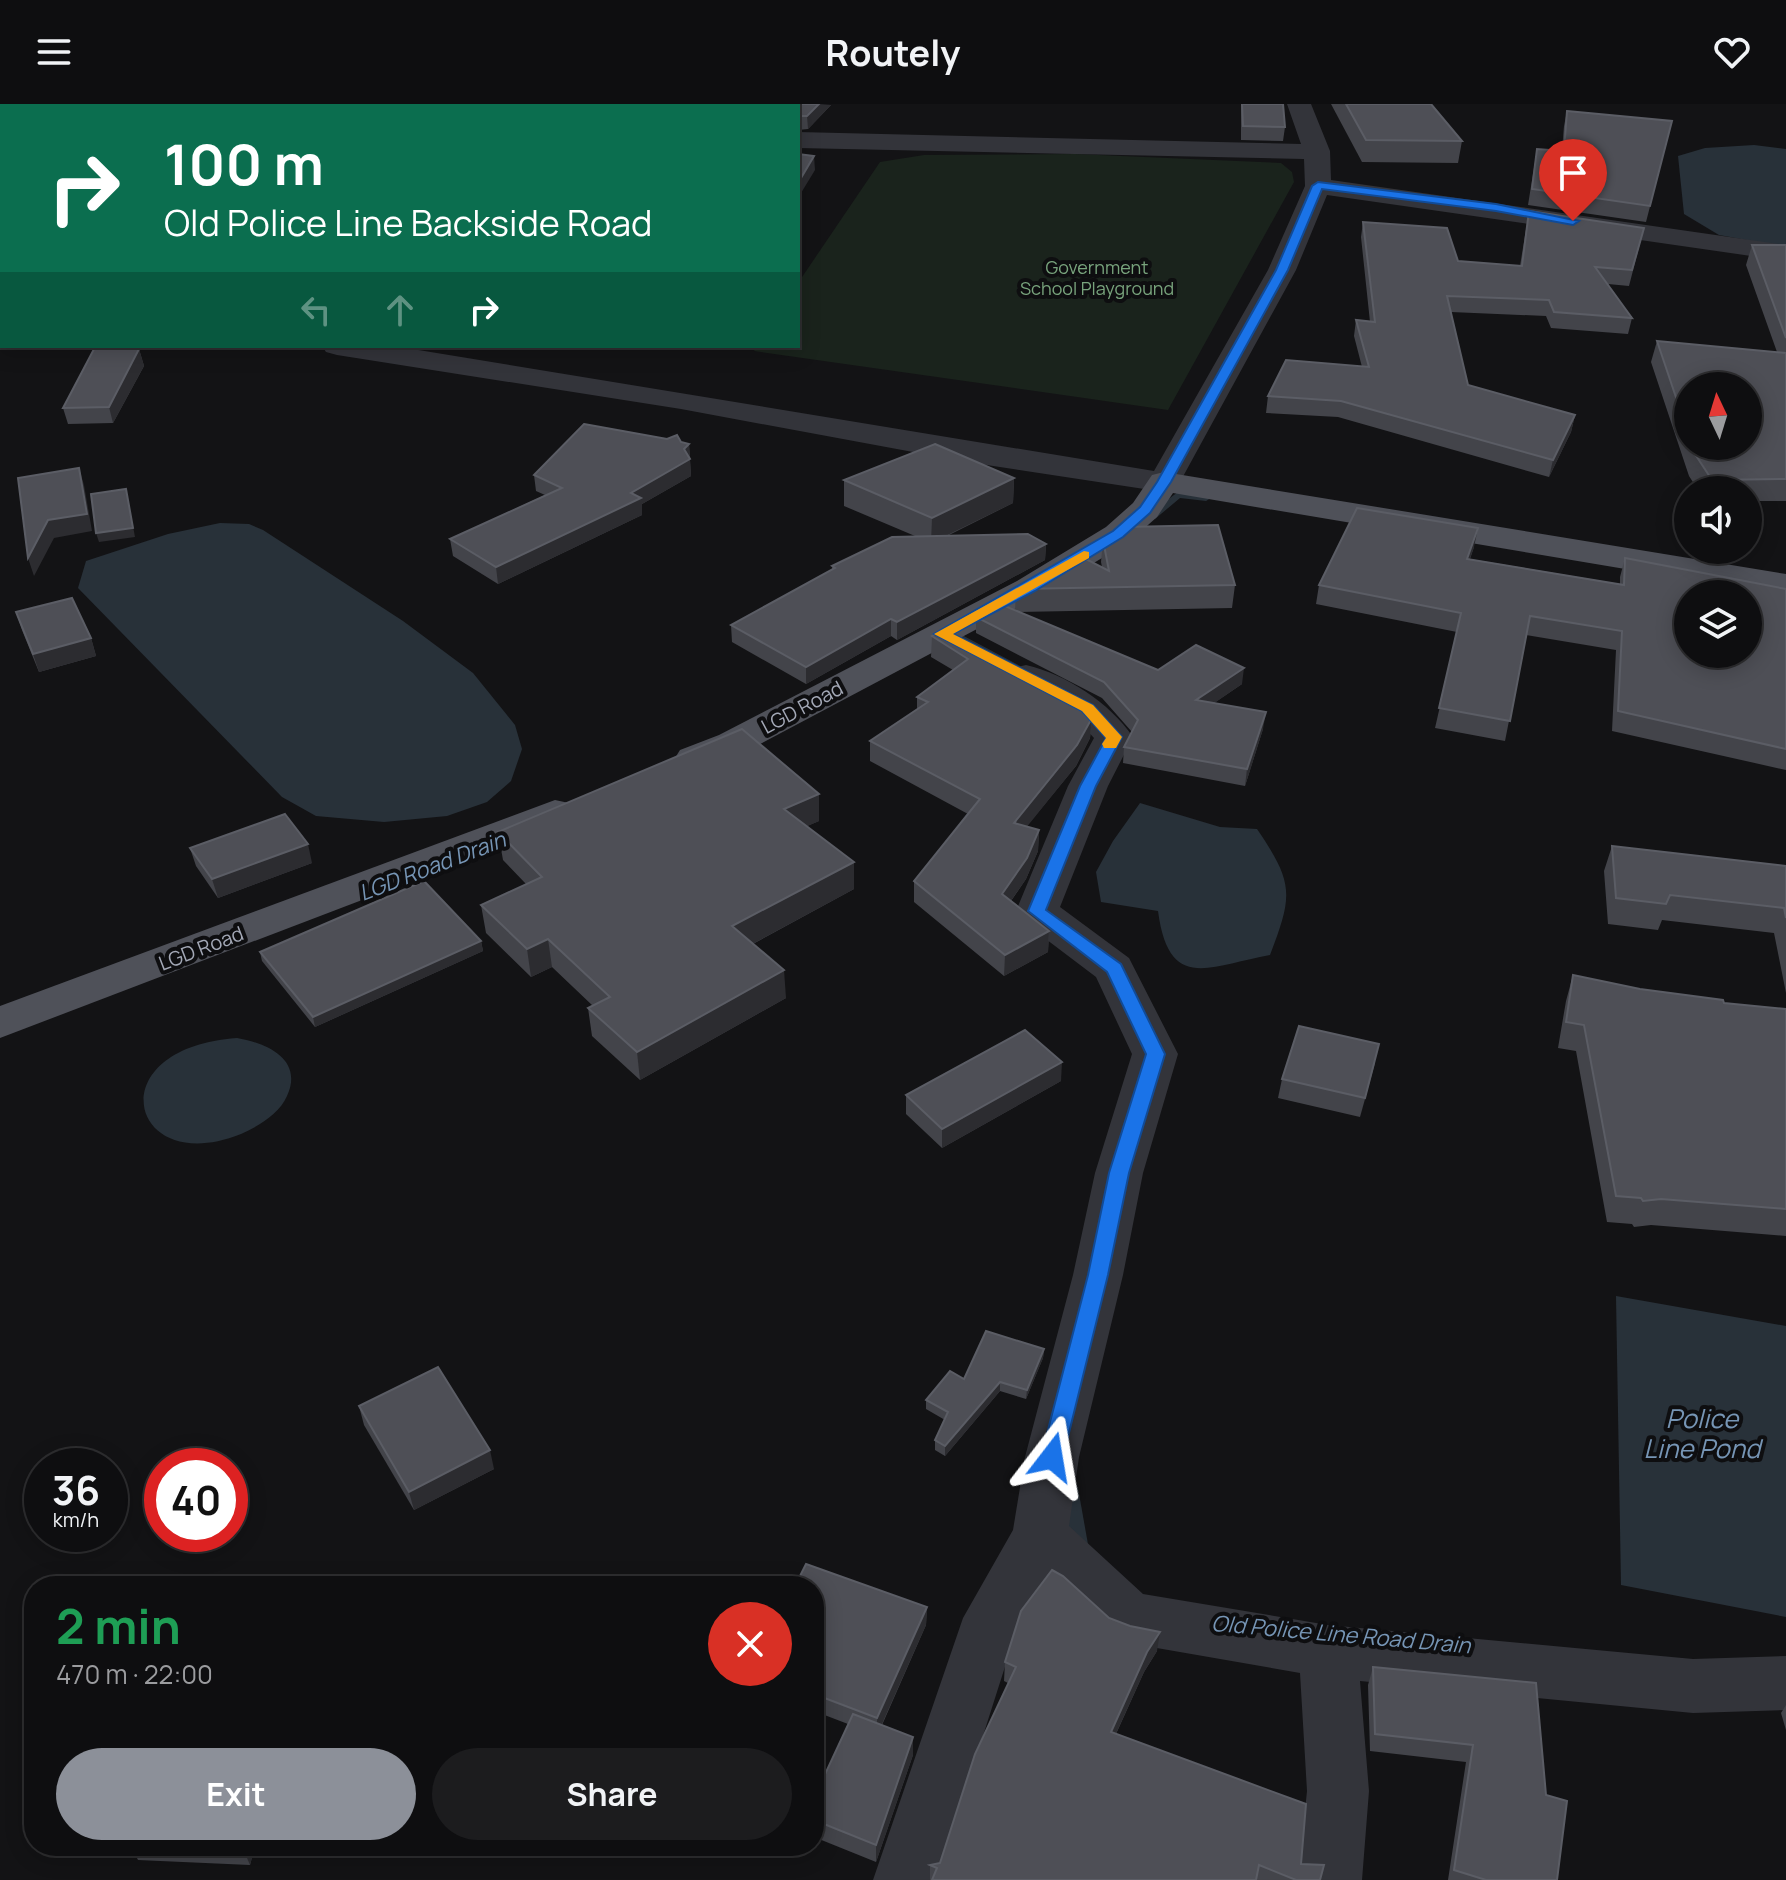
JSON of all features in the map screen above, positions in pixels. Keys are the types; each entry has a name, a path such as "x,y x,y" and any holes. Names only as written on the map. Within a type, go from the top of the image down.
{"main road":[{"path":"1164,482 1786,585"},
{"name":"LGD Road","path":"659,772 733,743 1029,588 1118,534 1145,510 1164,482"},
{"name":"LGD Road","path":"0,1023 585,800"}],"street":[{"path":"350,348 681,400 967,452 1164,482 1282,270 1318,186 1317,151 1299,104"},
{"path":"800,140 1317,151"},
{"path":"1318,186 1496,207 1599,226 1786,253"},
{"path":"905,1880 992,1618 1040,1535 1052,1457 1098,1275 1119,1173 1155,1054 1114,968 1037,911 1088,786 1114,737 1087,708 942,634"},
{"path":"1040,1535 1128,1617 1328,1651 1693,1686 1786,1683"},
{"path":"1328,1651 1338,1791 1330,1880"}],"green space":[{"name":"Government School Playground","path":"1075,154 1281,163 1292,172 1294,182 1168,410 754,351 756,348 800,348 800,280 880,162 924,155"}],"water":[{"path":"1754,145 1786,149 1786,247 1719,235 1684,214 1678,156 1705,148"},
{"path":"220,523 249,524 263,530 403,621 473,673 515,725 522,749 511,781 487,802 447,816 384,822 316,816 282,797 78,588 86,561 168,534"},
{"path":"1140,803 1220,827 1257,829 1278,863 1286,890 1283,918 1270,955 1211,968 1182,964 1172,954 1163,937 1158,911 1101,902 1096,872"},
{"path":"237,1038 270,1049 286,1063 291,1083 287,1096 274,1114 241,1134 203,1143 173,1139 153,1126 144,1107 147,1085 162,1064 192,1047"},
{"name":"Police Line Pond","path":"1616,1296 1786,1326 1786,1617 1621,1585"}],"building":[{"path":"800,104 819,104 807,116 800,116"},
{"path":"1242,104 1283,104 1285,127 1243,126"},
{"path":"1346,104 1431,104 1462,141 1366,140"},
{"path":"1567,111 1672,121 1650,206 1532,189 1537,149 1564,151"},
{"path":"800,154 814,156 800,180"},
{"path":"1529,211 1644,228 1632,270 1595,267 1632,318 1554,312 1549,300 1447,296 1468,385 1575,415 1553,460 1341,401 1268,396 1286,360 1369,367 1356,320 1375,322 1363,222 1447,228 1458,261 1522,266"},
{"path":"1752,245 1786,245 1786,338"},
{"path":"1657,341 1786,353 1786,479 1709,476 1699,460 1762,460 1762,372 1674,372 1674,391"},
{"path":"94,349 139,349 109,407 63,408"},
{"path":"584,424 667,439 677,435 681,442 689,444 684,449 690,459 631,493 641,498 496,567 450,539 562,488 534,475"},
{"path":"935,444 1014,478 932,518 844,480"},
{"path":"79,468 87,514 48,520 28,558 18,478"},
{"path":"126,489 133,528 96,533 91,494"},
{"path":"1357,508 1478,528 1467,559 1624,585 1625,558 1739,580 1674,580 1674,668 1762,668 1762,584 1786,589 1786,749 1618,711 1622,631 1530,616 1510,721 1439,708 1461,613 1319,585"},
{"path":"1218,525 1235,585 1016,589 1078,555 1109,571 1103,540 1124,527"},
{"path":"1028,534 1046,544 897,622 891,619 806,667 731,625 835,568 832,566 892,537"},
{"path":"72,598 91,638 33,654 16,612"},
{"path":"1000,604 1158,670 1196,645 1244,668 1196,700 1266,712 1247,769 1124,747 1138,720 1104,682 976,617"},
{"path":"941,631 1074,698 1092,718 1077,745 1014,823 1039,830 1027,858 1002,894 1049,931 1005,955 914,881 980,799 870,741 928,702 917,697 968,659 932,636"},
{"path":"742,729 819,794 784,809 854,862 732,926 784,970 637,1052 588,1008 610,997 548,939 527,949 481,905 542,877 498,832"},
{"path":"285,814 308,844 212,879 190,848"},
{"path":"1612,846 1786,866 1786,918 1784,908 1670,895 1666,904 1616,898"},
{"path":"424,881 481,941 313,1017 260,952"},
{"path":"1573,975 1640,989 1723,1000 1724,1003 1786,1009 1786,1209 1661,1199 1643,1201 1641,1198 1616,1196 1584,1025 1566,1022"},
{"path":"1299,1026 1379,1044 1365,1098 1282,1079"},
{"path":"1025,1030 1062,1062 942,1129 906,1095"},
{"path":"986,1331 1044,1349 1027,1390 1000,1382 945,1446 935,1440 948,1412 926,1400 950,1371 964,1379"},
{"path":"438,1367 490,1450 409,1492 359,1406"},
{"path":"806,1564 927,1607 877,1718 824,1698 824,1576 800,1576"},
{"path":"1052,1570 1063,1576 1109,1618 1160,1632 1147,1652 1111,1732 1306,1804 1301,1864 1324,1865 1320,1880 1296,1880 1259,1865 1256,1880 932,1880 937,1868 930,1865 940,1863 975,1754 1016,1667 1005,1662 1021,1611"},
{"path":"1373,1667 1536,1683 1546,1795 1567,1801 1557,1880 1486,1880 1454,1870 1473,1745 1375,1734"},
{"path":"853,1714 913,1737 876,1845 824,1824 824,1776"}],"waterway":[{"name":"Old Police Line Road Drain","path":"1151,517 1178,495 1206,498"},
{"name":"Old Police Line Road Drain","path":"958,630 951,634 1033,676"},
{"name":"Old Police Line Road Drain","path":"1069,1488 1080,1550"}],"slow traffic":[{"path":"1084,555 942,634 1087,708 1114,737 1110,744"}],"route":[{"path":"1052,1457 1098,1275 1119,1173 1155,1054 1114,968 1037,911 1088,786 1114,737 1087,708 942,634 1029,588 1118,534 1145,510 1164,482 1282,270 1318,186 1496,207 1573,221"}],"water label":[{"name":"LGD Road Drain","path":"432,866"}]}
